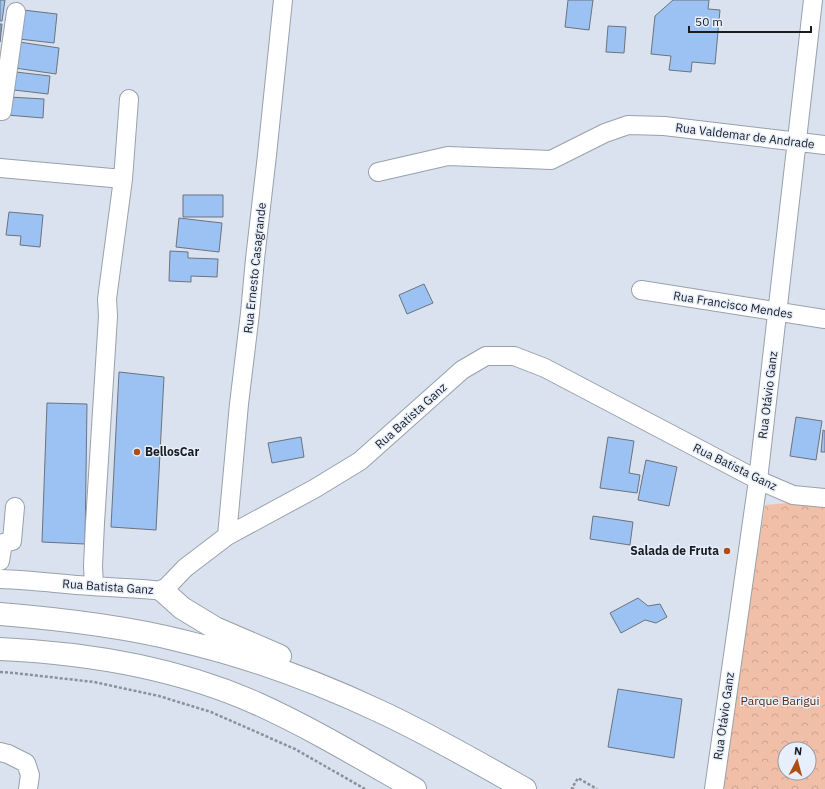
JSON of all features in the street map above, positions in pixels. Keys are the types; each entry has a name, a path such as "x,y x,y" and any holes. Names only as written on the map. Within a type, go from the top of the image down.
{"highway":[{"path":"163,591 182,608 215,628 330,678 525,789"},
{"path":"0,614 92,624 140,632 181,640 230,653 322,686 379,711 441,742"},
{"path":"0,649 78,656 128,664 178,676 216,688 257,704 302,725 415,789"}],"street":[{"name":"Rua Ernesto Casagrande","path":"226,536 283,0"},
{"name":"Rua Otávio Ganz","path":"714,789 758,480 813,0"},
{"path":"2,111 4,64 16,12"},
{"path":"94,586 93,566 108,316 107,299 123,179 129,98"},
{"name":"Rua Valdemar de Andrade","path":"378,172 448,156 551,160 605,133 628,125 664,126 825,145"},
{"path":"0,168 123,179"},
{"name":"Rua Francisco Mendes","path":"640,290 825,319"},
{"name":"Rua Batista Ganz","path":"0,579 163,591 186,568 226,536 314,489 360,461 462,370 486,356 514,356 545,368 758,480 793,495 825,498"},
{"path":"0,561 3,543 12,542 15,508"},
{"path":"0,752 26,762 30,775 28,789"}],"path":[{"path":"0,672 94,682 159,696 211,712 295,749 365,789"},
{"path":"574,789 572,788 578,778 597,789"}],"green space":[{"name":"Parque Barigui","path":"825,500 825,789 720,789 765,505"}],"building":[{"path":"0,0 5,0 2,21 0,21"},
{"path":"568,0 593,0 589,30 565,27"},
{"path":"673,0 709,0 708,9 720,10 715,64 692,62 691,72 669,70 671,56 651,54 655,16"},
{"path":"23,10 57,14 54,43 19,39"},
{"path":"0,24 2,24 0,42"},
{"path":"608,26 626,27 624,53 606,52"},
{"path":"19,42 59,48 56,74 15,68"},
{"path":"16,72 50,76 48,94 14,90"},
{"path":"9,97 44,99 43,118 7,115"},
{"path":"183,195 223,195 223,217 183,217"},
{"path":"9,212 43,215 40,247 20,245 21,236 6,235"},
{"path":"179,218 222,223 219,252 176,247"},
{"path":"170,251 188,252 188,258 218,259 217,277 191,276 191,282 169,281"},
{"path":"424,284 433,303 407,314 399,295"},
{"name":"BellosCar","path":"119,372 164,377 156,530 111,527"},
{"path":"47,403 87,404 85,544 42,542"},
{"path":"796,417 822,421 816,460 790,456"},
{"path":"823,430 825,431 825,452 821,452"},
{"path":"301,437 304,457 272,463 268,443"},
{"path":"608,437 634,441 629,473 640,475 637,493 600,488"},
{"path":"646,460 677,467 669,506 638,500"},
{"path":"593,516 633,522 630,545 590,539"},
{"path":"638,598 648,606 660,604 667,617 656,623 645,620 621,633 610,613"},
{"path":"618,689 682,699 674,758 608,747"}],"place":[{"name":"BellosCar","path":"137,452"},
{"name":"Salada de Fruta","path":"727,551"}]}
